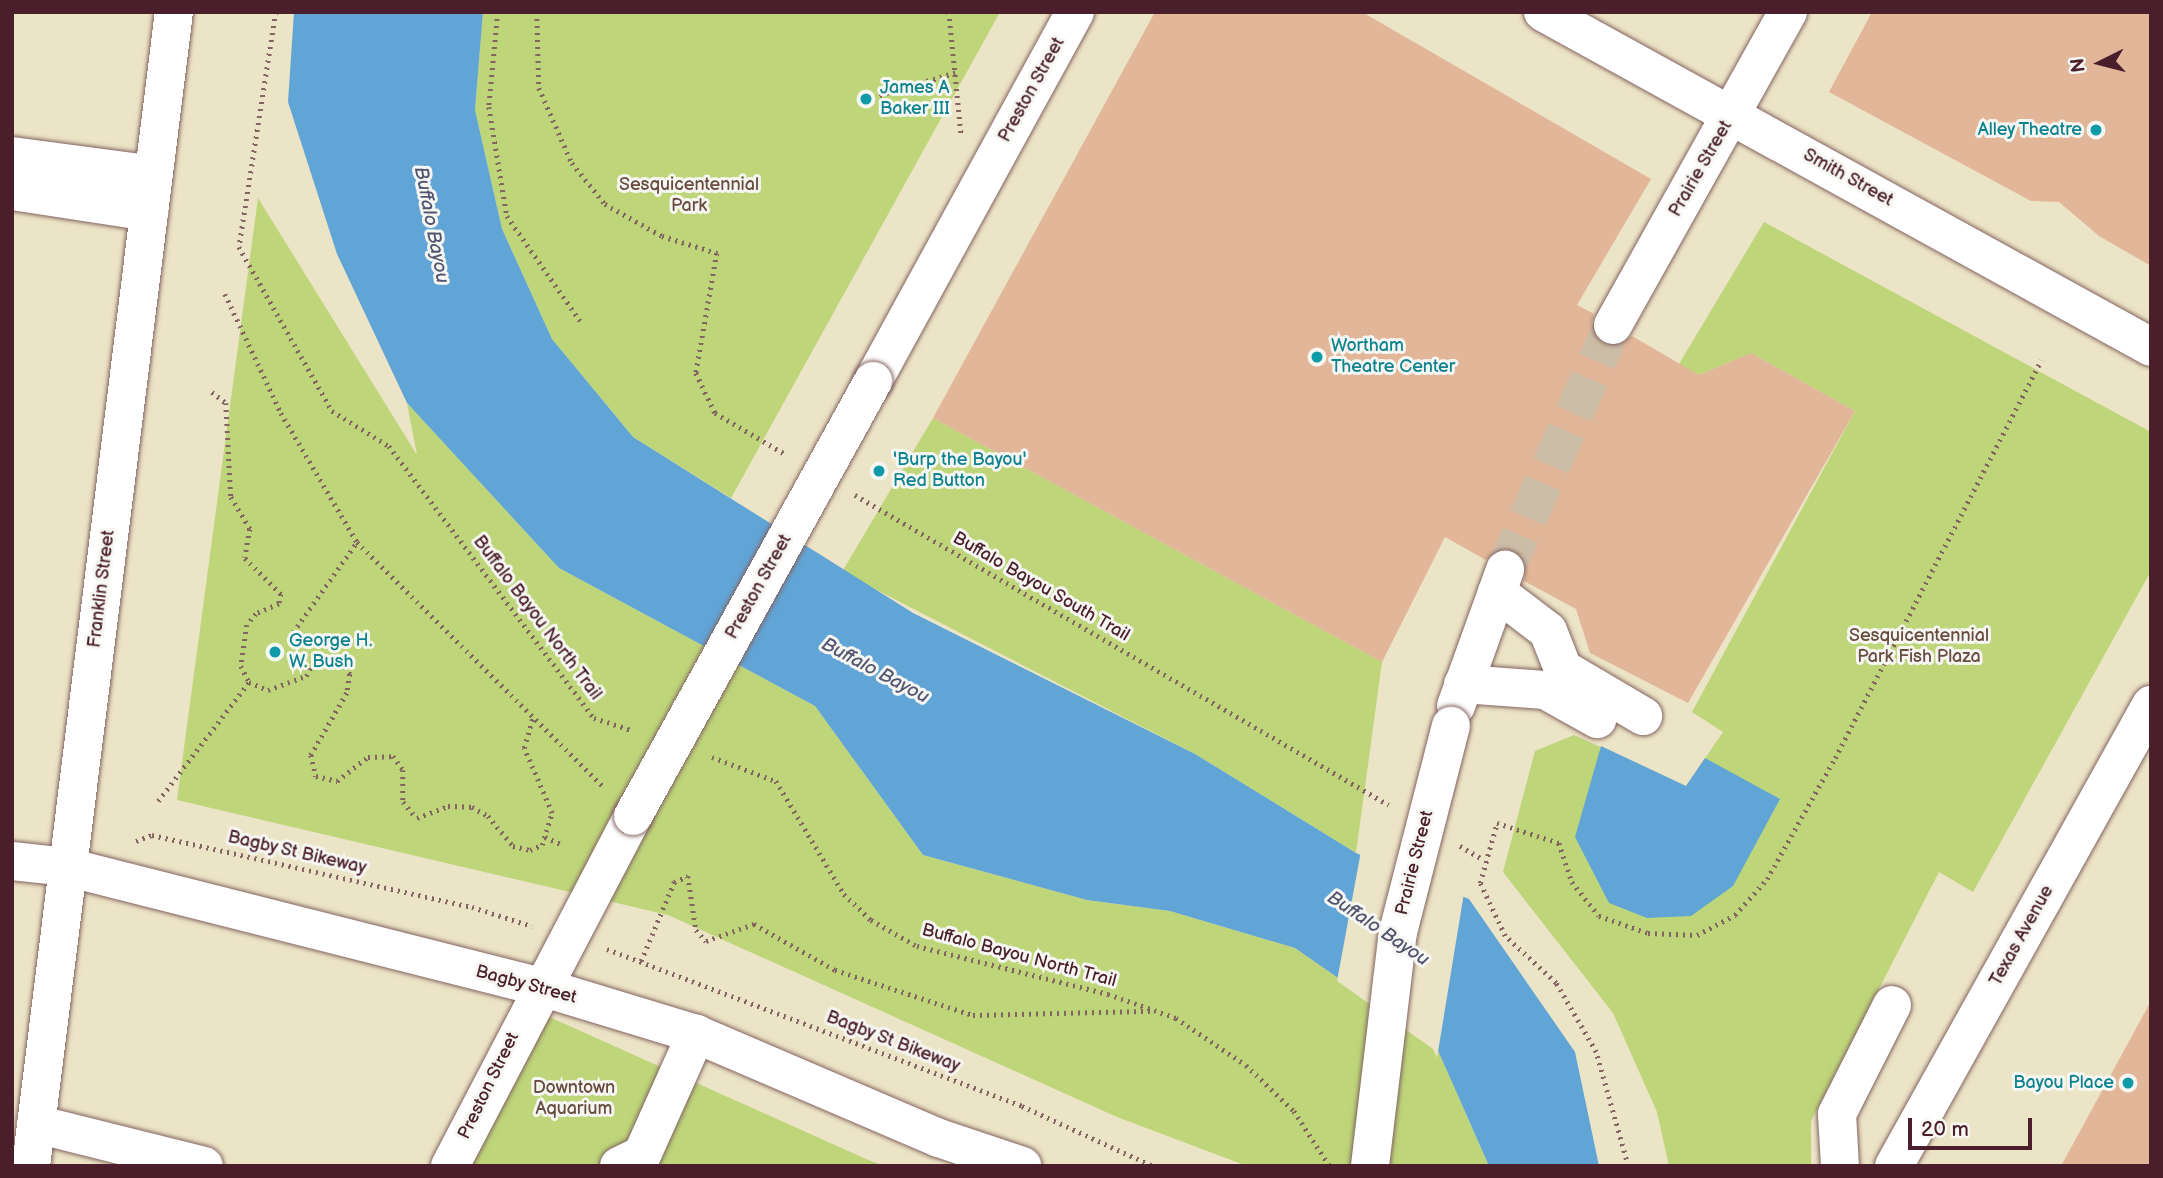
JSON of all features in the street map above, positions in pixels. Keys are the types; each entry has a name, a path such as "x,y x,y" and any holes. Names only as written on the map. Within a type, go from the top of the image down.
{"street":[{"name":"Franklin Street","path":"31,1166 174,12"},
{"name":"Preston Street","path":"450,1166 538,986 1076,12"},
{"name":"Smith Street","path":"1543,12 2151,347"},
{"name":"Prairie Street","path":"1613,326 1788,12"},
{"path":"12,156 151,194"},
{"path":"12,191 151,194"},
{"name":"Prairie Street","path":"1370,1166 1398,932 1463,684 1501,581 1548,631 1563,669 1638,727 1545,690 1463,684"},
{"name":"Texas Avenue","path":"1894,1166 2151,705"},
{"name":"Bagby Street","path":"12,861 67,867 538,986 696,1034 932,1152 1022,1166"},
{"path":"1840,1166 1837,1114 1892,1004"},
{"path":"644,1162 696,1034"},
{"path":"36,1124 204,1166"}],"path":[{"name":"Buffalo Bayou North Trail","path":"276,12 239,247 332,411 389,446 594,718 643,734"},
{"path":"498,12 489,107 507,216 581,322"},
{"path":"537,12 539,88 572,163 604,204 662,236 717,254 696,373 715,413 799,462"},
{"path":"949,12 962,144"},
{"path":"866,99 957,72"},
{"path":"225,294 281,412 357,542 592,775"},
{"path":"1628,1166 1596,1052 1556,983 1505,936 1480,883 1484,860 1497,823 1559,843 1572,882 1599,916 1647,933 1697,935 1735,915 1767,879 1835,758 2041,360"},
{"path":"212,392 226,403 231,497 250,529 245,558 281,594 279,604 256,614 240,645 249,682"},
{"name":"Buffalo Bayou South Trail","path":"847,490 1400,811"},
{"path":"289,638 357,542"},
{"path":"249,682 268,690 288,686 306,676 317,656 341,661 350,674 347,693 311,755 316,776 337,781 368,757 393,756 402,770 403,802 416,818 448,806 472,807 488,816 513,846 530,850 545,837 550,800 524,748 533,716"},
{"path":"158,801 249,682"},
{"name":"Buffalo Bayou North Trail","path":"704,755 776,781 844,894 871,920 917,946 1158,1011 1246,1065 1294,1111 1329,1166"},
{"name":"Bagby St Bikeway","path":"128,844 152,835 522,923"},
{"path":"545,837 561,844"},
{"path":"1448,839 1484,860"},
{"path":"641,961 674,882 688,877 696,930 706,941 754,924 835,970 938,1007 1021,1018 1158,1011"},
{"name":"Bagby St Bikeway","path":"619,953 1022,1105 1153,1166"}],"green space":[{"name":"Sesquicentennial Park","path":"483,12 1000,12 731,498 633,437 552,339 502,229 475,110"},
{"path":"258,198 417,455 407,403 559,568 815,706 923,855 1087,900 1170,911 1295,948 1436,1046 1489,1166 1247,1166 1117,1117 668,915 177,800"},
{"name":"Sesquicentennial Park Fish Plaza","path":"1764,222 2151,432 2151,571 1973,892 1939,872 1811,1121 1811,1166 1669,1166 1657,1112 1613,1013 1503,872 1535,751 1574,735 1686,786 1723,732 1692,712 1855,411 1751,353 1699,375 1679,364"},
{"path":"933,418 1382,662 1356,853 1195,754 842,572"},
{"name":"Downtown Aquarium","path":"545,1015 866,1159 884,1166 465,1166"}],"water":[{"name":"Buffalo Bayou","path":"294,12 483,12 475,110 502,229 552,339 633,437 913,613 1195,754 1356,853 1469,899 1575,1052 1599,1166 1489,1166 1436,1046 1295,948 1170,911 1087,900 923,855 815,706 559,568 407,403 337,254 288,102"},
{"path":"1601,746 1686,786 1705,758 1780,799 1733,886 1691,916 1647,918 1609,903 1575,837"}],"pier":[{"path":"1361,851 1464,893 1437,1058 1433,1049 1337,981"}],"building":[{"name":"Wortham Theatre Center","path":"1155,12 1362,12 1651,179 1577,305 1594,314 1591,326 1602,344 1614,347 1632,336 1699,375 1751,353 1855,411 1688,703 1590,653 1576,609 1524,581 1526,565 1513,550 1500,549 1486,560 1445,537 1382,662 933,418"},
{"path":"1872,12 2151,12 2151,266 2099,236 2059,202 2031,201 1829,92"},
{"name":"Bayou Place","path":"2151,1001 2151,1166 2061,1166"}],"tunnel":[{"path":"1505,570 1613,325"}],"place":[{"name":"James A Baker III","path":"866,99"},
{"name":"Alley Theatre","path":"2096,130"},
{"name":"Wortham Theatre Center","path":"1317,357"},
{"name":"'Burp the Bayou' Red Button","path":"879,471"},
{"name":"George H. W. Bush","path":"275,652"},
{"name":"Bayou Place","path":"2128,1083"}]}
